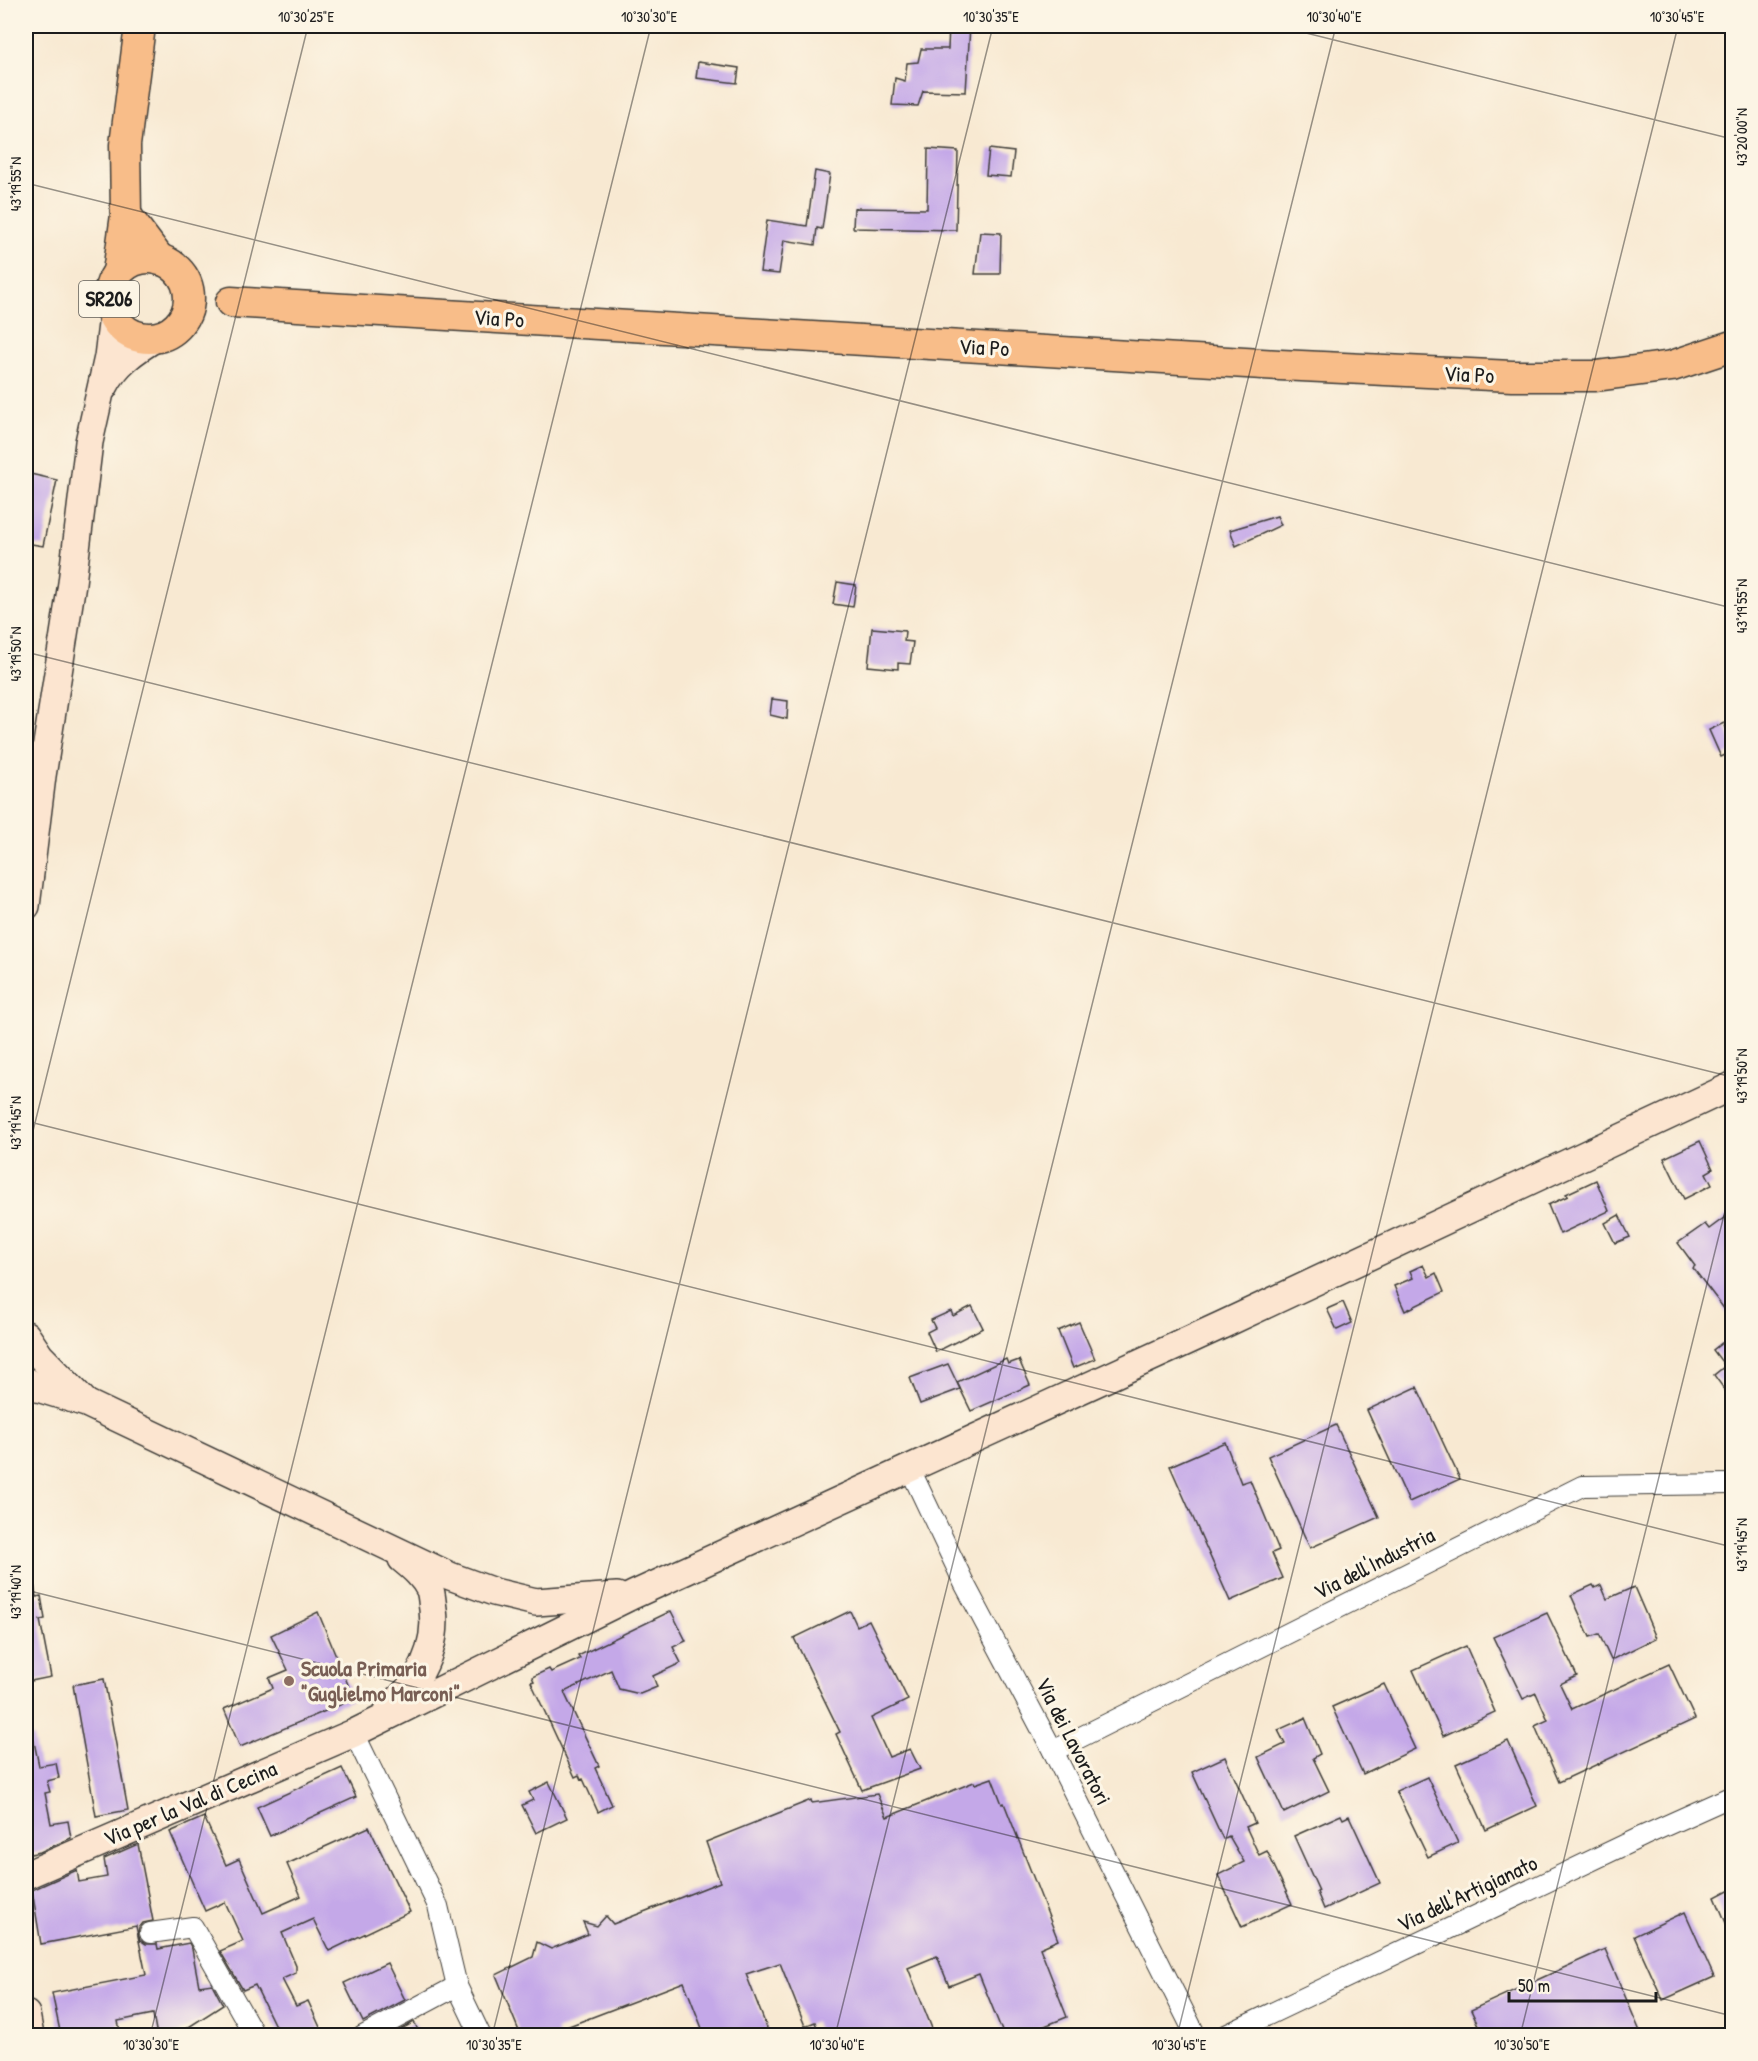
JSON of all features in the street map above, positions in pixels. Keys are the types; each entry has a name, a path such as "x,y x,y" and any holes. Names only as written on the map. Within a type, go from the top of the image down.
{"main road":[{"name":"SR206","path":"126,215 186,284 189,298 182,321 171,332 157,338 131,334 118,324 113,316 109,294 118,272 126,215 125,145 140,26"},
{"name":"SR206","path":"118,272 139,260 169,266"},
{"name":"Via Po","path":"169,266 231,302"},
{"name":"Via Po","path":"182,321 231,302 1268,364 1512,376 1596,376 1672,366 1732,346"},
{"path":"26,906 29,866 72,583 89,442 108,357 113,316"},
{"path":"98,402 110,374 137,349 157,338"},
{"path":"354,1732 633,1595 1732,1086"},
{"path":"30,1347 86,1403"},
{"path":"26,1381 38,1388 86,1403 450,1576 494,1592 536,1602 633,1595"},
{"path":"354,1732 399,1700 419,1675 432,1647 435,1623 431,1592 420,1575 388,1546"},
{"name":"Via per la Val di Cecina","path":"26,1875 354,1732"},
{"path":"26,2014 30,2036"}],"street":[{"name":"Via dei Lavoratori","path":"910,1468 964,1583 1053,1751 1196,2036"},
{"name":"Via dell'Industria","path":"1053,1751 1582,1486 1732,1484"},
{"path":"354,1732 438,1906 457,1986 481,2036"},
{"name":"Via dell'Artigianato","path":"1224,2036 1643,1836 1732,1796"},
{"path":"150,1933 193,1927 255,2036"},
{"path":"363,2036 457,1986"}],"building":[{"path":"949,26 970,26 966,92 923,91 918,106 892,105 895,78 905,81 907,63 918,62 921,49 948,49"},
{"path":"698,62 739,68 737,83 696,78"},
{"path":"928,149 958,151 956,230 853,228 854,208 927,209"},
{"path":"989,149 1014,152 1011,177 986,175"},
{"path":"815,171 830,174 822,229 817,228 815,245 784,240 779,274 760,272 767,220 807,226"},
{"path":"980,232 1001,233 1000,274 975,274"},
{"path":"26,473 57,480 43,546 26,543"},
{"path":"1277,516 1281,525 1236,546 1230,530"},
{"path":"837,582 856,585 853,607 833,604"},
{"path":"872,628 905,631 904,641 913,642 910,664 898,663 898,669 868,666"},
{"path":"772,699 788,701 787,719 770,715"},
{"path":"1724,723 1732,742 1732,752 1721,757 1709,730"},
{"path":"1700,1141 1713,1169 1706,1173 1712,1185 1684,1199 1664,1158"},
{"path":"1596,1180 1609,1211 1560,1234 1548,1205"},
{"path":"1732,1212 1732,1319 1693,1268 1695,1266 1678,1243 1705,1224 1709,1229"},
{"path":"1619,1215 1630,1237 1615,1243 1605,1223"},
{"path":"1423,1265 1429,1277 1436,1273 1444,1292 1405,1311 1394,1286 1413,1278 1410,1271"},
{"path":"1343,1302 1352,1323 1337,1330 1327,1309"},
{"path":"972,1306 983,1328 936,1352 927,1332 935,1328 931,1320 951,1311 953,1316"},
{"path":"1079,1322 1095,1359 1073,1368 1058,1331"},
{"path":"1732,1335 1732,1400 1714,1375 1725,1366 1713,1350"},
{"path":"1006,1359 1008,1364 1019,1360 1030,1385 971,1411 957,1382"},
{"path":"948,1364 960,1389 920,1404 910,1378"},
{"path":"1417,1387 1460,1479 1409,1502 1367,1410"},
{"path":"1336,1425 1379,1517 1310,1548 1268,1456"},
{"path":"1225,1442 1241,1483 1250,1480 1279,1550 1272,1553 1283,1578 1230,1601 1170,1466"},
{"path":"34,1583 36,1597 41,1596 45,1619 40,1620 51,1677 26,1682 26,1584"},
{"path":"1593,1585 1595,1588 1601,1585 1607,1599 1634,1587 1656,1638 1611,1660 1599,1634 1590,1637 1571,1595"},
{"path":"671,1611 686,1641 673,1647 681,1663 653,1676 657,1687 640,1694 619,1689 611,1670 564,1692 599,1766 595,1768 612,1805 598,1812 583,1779 581,1780 579,1775 575,1777 531,1682 534,1681 532,1677 549,1669 551,1672 580,1659 578,1656"},
{"path":"850,1611 857,1626 869,1620 908,1700 871,1718 889,1757 910,1749 920,1769 862,1790 836,1734 840,1732 794,1638"},
{"path":"318,1612 354,1699 240,1747 224,1709 273,1688 269,1678 288,1670 271,1635"},
{"path":"1547,1613 1577,1676 1560,1684 1572,1709 1669,1664 1695,1719 1559,1782 1535,1726 1548,1720 1536,1693 1523,1699 1493,1637"},
{"path":"1466,1646 1495,1712 1443,1736 1413,1670"},
{"path":"104,1679 128,1810 96,1816 73,1685"},
{"path":"1384,1684 1415,1749 1363,1774 1332,1707"},
{"path":"1305,1718 1320,1754 1313,1758 1329,1791 1284,1813 1258,1757 1285,1744 1278,1730"},
{"path":"33,1737 39,1766 56,1763 59,1778 47,1781 50,1792 45,1793 51,1824 68,1821 71,1838 40,1852 26,1855 26,1738"},
{"path":"1508,1741 1537,1806 1486,1830 1456,1764"},
{"path":"1225,1757 1255,1823 1246,1827 1259,1855 1267,1851 1292,1904 1242,1927 1218,1875 1244,1862 1229,1836 1223,1839 1192,1772"},
{"path":"342,1768 356,1797 270,1836 257,1807"},
{"path":"1427,1777 1458,1843 1428,1857 1396,1791"},
{"path":"992,1778 1058,1940 1040,1948 1067,2017 1020,2036 1004,2036 979,1974 949,1986 937,1956 908,1968 935,2036 820,2036 815,2022 805,2026 780,1963 746,1974 770,2036 705,2036 684,1982 556,2031 558,2036 521,2036 496,1975 533,1957 537,1942 551,1949 588,1934 583,1922 597,1926 606,1916 613,1924 720,1882 706,1842 811,1800 812,1803 877,1794 887,1817 974,1782 975,1784"},
{"path":"549,1782 567,1818 536,1833 522,1805 533,1800 529,1792"},
{"path":"1341,1815 1343,1819 1349,1816 1380,1883 1324,1909 1317,1892 1319,1891 1294,1836"},
{"path":"204,1817 226,1865 239,1859 263,1913 301,1896 287,1864 369,1827 410,1912 329,1951 313,1919 282,1933 296,1966 296,1973 282,1979 296,2006 308,2001 324,2036 280,2036 255,1985 243,1990 220,1951 243,1941 225,1902 205,1911 170,1832"},
{"path":"138,1844 153,1921 143,1923 139,1928 140,1940 146,1944 157,1944 158,1949 189,1943 199,1986 212,1984 223,2005 175,2036 157,2036 153,2014 118,2021 121,2036 61,2036 52,1993 146,1975 136,1926 41,1944 32,1890 77,1870 79,1882 107,1877 104,1859"},
{"path":"1732,1888 1732,1937 1715,1897"},
{"path":"1685,1912 1714,1977 1663,2000 1634,1936"},
{"path":"1605,1949 1642,2036 1483,2036 1471,2010"},
{"path":"387,1963 405,2000 363,2022 344,1983"},
{"path":"414,2022 421,2036 389,2036"}],"place":[{"name":"Scuola Primaria \"Guglielmo Marconi\"","path":"289,1681"}]}
